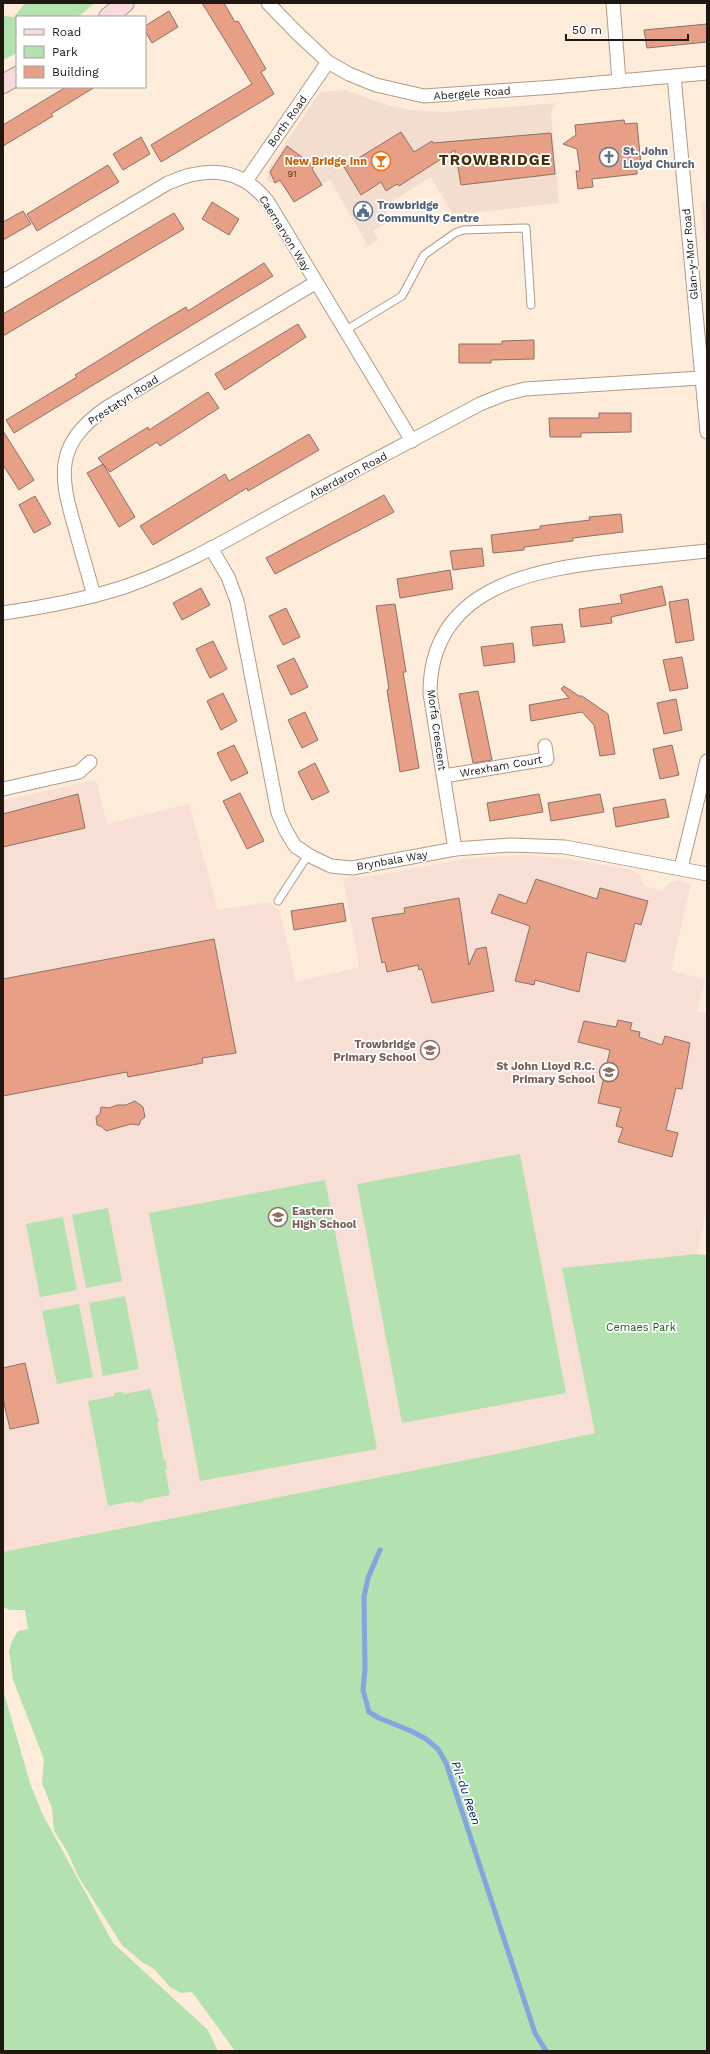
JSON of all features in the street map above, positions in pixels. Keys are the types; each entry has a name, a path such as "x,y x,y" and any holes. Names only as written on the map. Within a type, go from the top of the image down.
{"street":[{"path":"109,16 125,3"},
{"name":"Abergele Road","path":"268,3 328,62 349,74 376,85 424,96 707,73"},
{"path":"613,3 619,81"},
{"name":"Borth Road","path":"246,181 328,62"},
{"name":"Glan-y-Mor Road","path":"674,76 707,432"},
{"path":"3,84 16,77"},
{"name":"Caernarvon Way","path":"3,281 185,175 216,172 228,174 246,181 261,193 268,202 315,283 346,330 412,441"},
{"name":"Prestatyn Road","path":"94,596 64,492 65,463 73,440 81,429 106,408 315,283"},
{"name":"Aberdaron Road","path":"3,613 42,608 94,596 124,587 160,573 211,548 480,404 505,394 525,389 702,378"},
{"name":"Brynbala Way","path":"211,548 228,577 237,602 278,813 295,846 308,855 331,866 352,868 455,849 512,845 565,847 707,874"},
{"name":"Morfa Crescent","path":"455,849 430,692 432,663 439,644 449,626 460,612 473,600 510,582 553,569 575,565 707,550"},
{"name":"Wrexham Court","path":"444,776 547,759 545,746"},
{"path":"681,868 707,761"},
{"path":"3,789 79,772 90,762"}],"lane":[{"path":"346,330 402,296 424,255 455,233 463,230 526,228 531,305"},
{"path":"278,901 308,855"}],"shaded area":[{"path":"346,90 387,105 411,110 445,112 557,103 553,107 551,113 559,203 461,214 452,213 431,177 383,207 391,220 373,231 378,239 368,246 330,180 294,202 282,185 268,182 267,179 270,166 320,92"},
{"path":"707,201 707,268 701,202"},
{"name":"Eastern High School","path":"96,780 107,824 189,804 218,910 269,902 280,911 296,982 359,967 343,878 379,875 468,858 525,855 562,858 629,869 640,875 644,886 663,891 668,884 678,880 691,884 671,970 705,980 697,1011 707,1014 707,1210 697,1254 563,1269 595,1433 3,1552 3,800"}],"green space":[{"path":"25,3 95,3 79,16 16,16 16,54 3,60 3,16 14,17"},
{"path":"520,1154 566,1393 402,1423 357,1184"},
{"path":"325,1180 377,1449 200,1481 149,1213"},
{"path":"108,1208 122,1281 86,1288 72,1215"},
{"path":"63,1217 77,1290 40,1297 26,1224"},
{"name":"Cemaes Park","path":"697,1254 707,1255 707,2051 235,2051 192,1992 181,1993 170,1987 154,1969 142,1962 122,1945 78,1876 67,1851 54,1831 52,1808 42,1783 44,1759 13,1680 9,1651 12,1641 18,1631 28,1629 25,1610 10,1610 3,1607 3,1552 595,1433 562,1268"},
{"path":"125,1296 139,1369 103,1376 89,1303"},
{"path":"79,1304 93,1377 57,1384 42,1311"},
{"path":"150,1389 159,1422 157,1423 164,1461 166,1460 167,1469 165,1469 170,1495 143,1500 143,1502 135,1503 134,1501 108,1506 88,1401 114,1396 114,1393 123,1392 124,1394"},
{"path":"3,1690 31,1786 43,1815 113,1943 208,2030 218,2051 3,2051"}],"building":[{"path":"202,3 224,3 235,22 238,21 266,69 261,72 274,94 161,162 151,145 252,84"},
{"path":"169,11 178,27 152,43 146,33 146,25"},
{"path":"707,24 707,42 647,48 644,30"},
{"path":"64,88 93,88 51,114 53,116 3,146 3,125"},
{"name":"St. John Lloyd Church","path":"624,120 625,124 637,123 641,165 637,165 637,174 592,179 593,187 578,189 576,171 580,171 577,149 563,144 576,135 575,125"},
{"path":"401,132 414,152 432,141 433,143 551,133 555,174 461,185 455,150 399,186 397,184 386,191 381,182 361,195 344,167"},
{"path":"141,137 150,154 123,170 113,154"},
{"path":"287,146 314,166 312,169 322,185 294,202 280,180 275,183 270,172"},
{"path":"108,165 119,182 37,231 27,214"},
{"path":"212,202 239,219 229,235 202,219"},
{"path":"23,211 31,224 3,240 3,222"},
{"path":"174,213 184,229 3,336 3,314"},
{"path":"264,263 273,276 14,433 6,420 77,377 75,375 159,323 186,307 188,311"},
{"path":"298,324 306,337 225,390 215,374"},
{"path":"534,340 534,359 491,360 491,363 459,363 459,344 502,344 502,341"},
{"path":"208,392 219,408 160,446 157,442 110,472 98,458 148,427 149,430"},
{"path":"599,413 631,413 631,432 581,433 581,437 550,437 549,418 599,418"},
{"path":"3,431 34,480 19,490 3,465"},
{"path":"309,434 319,450 248,491 247,488 153,545 140,526 225,474 229,481"},
{"path":"103,464 135,517 119,527 87,473"},
{"path":"384,495 394,512 275,574 266,558"},
{"path":"35,496 51,524 34,533 19,505"},
{"path":"621,514 623,532 573,538 573,541 524,547 524,550 493,553 491,535 540,529 540,526 590,520 589,517"},
{"path":"482,548 484,566 453,570 450,551"},
{"path":"450,570 453,589 400,598 397,579"},
{"path":"662,586 666,605 611,617 612,623 581,627 579,609 622,603 620,595"},
{"path":"201,588 210,605 182,620 173,603"},
{"path":"688,599 694,640 676,643 669,602"},
{"path":"395,604 406,672 403,672 419,768 400,772 376,606"},
{"path":"286,608 300,637 283,645 269,616"},
{"path":"562,624 565,642 533,646 531,627"},
{"path":"213,641 227,669 210,678 196,649"},
{"path":"513,643 515,662 484,666 481,647"},
{"path":"682,657 688,688 670,691 663,660"},
{"path":"294,658 308,687 291,695 277,666"},
{"path":"564,686 579,696 582,696 608,714 615,754 600,756 594,725 582,712 531,721 529,705 569,698 561,689"},
{"path":"478,691 492,760 473,763 459,694"},
{"path":"223,693 237,721 221,730 207,701"},
{"path":"676,699 682,730 664,734 657,703"},
{"path":"305,712 318,740 302,748 288,720"},
{"path":"234,745 248,773 231,781 217,753"},
{"path":"672,745 679,775 660,779 653,749"},
{"path":"315,763 329,792 312,800 298,772"},
{"path":"240,793 264,841 247,849 223,801"},
{"path":"78,794 85,828 3,847 3,814"},
{"path":"539,794 543,812 490,821 487,803"},
{"path":"600,794 604,812 551,821 548,803"},
{"path":"665,799 669,817 616,827 613,808"},
{"path":"536,879 597,899 600,888 648,901 641,925 635,923 625,962 587,952 579,992 535,980 534,985 515,981 530,926 491,913 499,894 526,904"},
{"path":"459,898 469,965 476,949 486,947 494,991 432,1003 422,969 419,970 418,965 387,972 385,962 382,963 372,918 405,913 404,908"},
{"path":"343,903 346,921 294,930 291,911"},
{"path":"214,939 236,1053 202,1058 203,1063 128,1077 127,1072 3,1096 3,979"},
{"path":"618,1020 632,1023 630,1030 640,1032 639,1037 662,1045 665,1036 690,1043 682,1089 676,1088 666,1130 678,1133 672,1157 618,1142 623,1128 616,1126 621,1108 598,1103 610,1050 578,1042 584,1021 616,1027"},
{"path":"135,1101 143,1107 145,1117 141,1120 139,1125 131,1124 106,1131 97,1125 96,1117 100,1114 101,1107 109,1108 117,1105 126,1105"},
{"path":"25,1363 39,1423 10,1429 3,1399 3,1368"}],"waterway":[{"name":"Pil-du Reen","path":"380,1550 368,1578 364,1597 365,1669 363,1690 369,1712 426,1739 438,1749 446,1763 535,2033 546,2051"}],"place":[{"name":"St. John Lloyd Church","path":"609,157"},
{"name":"New Bridge Inn","path":"381,161"},
{"name":"Trowbridge Community Centre","path":"363,211"},
{"name":"Trowbridge Primary School","path":"430,1050"},
{"name":"St John Lloyd R.C. Primary School","path":"609,1072"},
{"name":"Eastern High School","path":"278,1217"}],"district":[{"name":"TROWBRIDGE","path":"495,160"}]}
